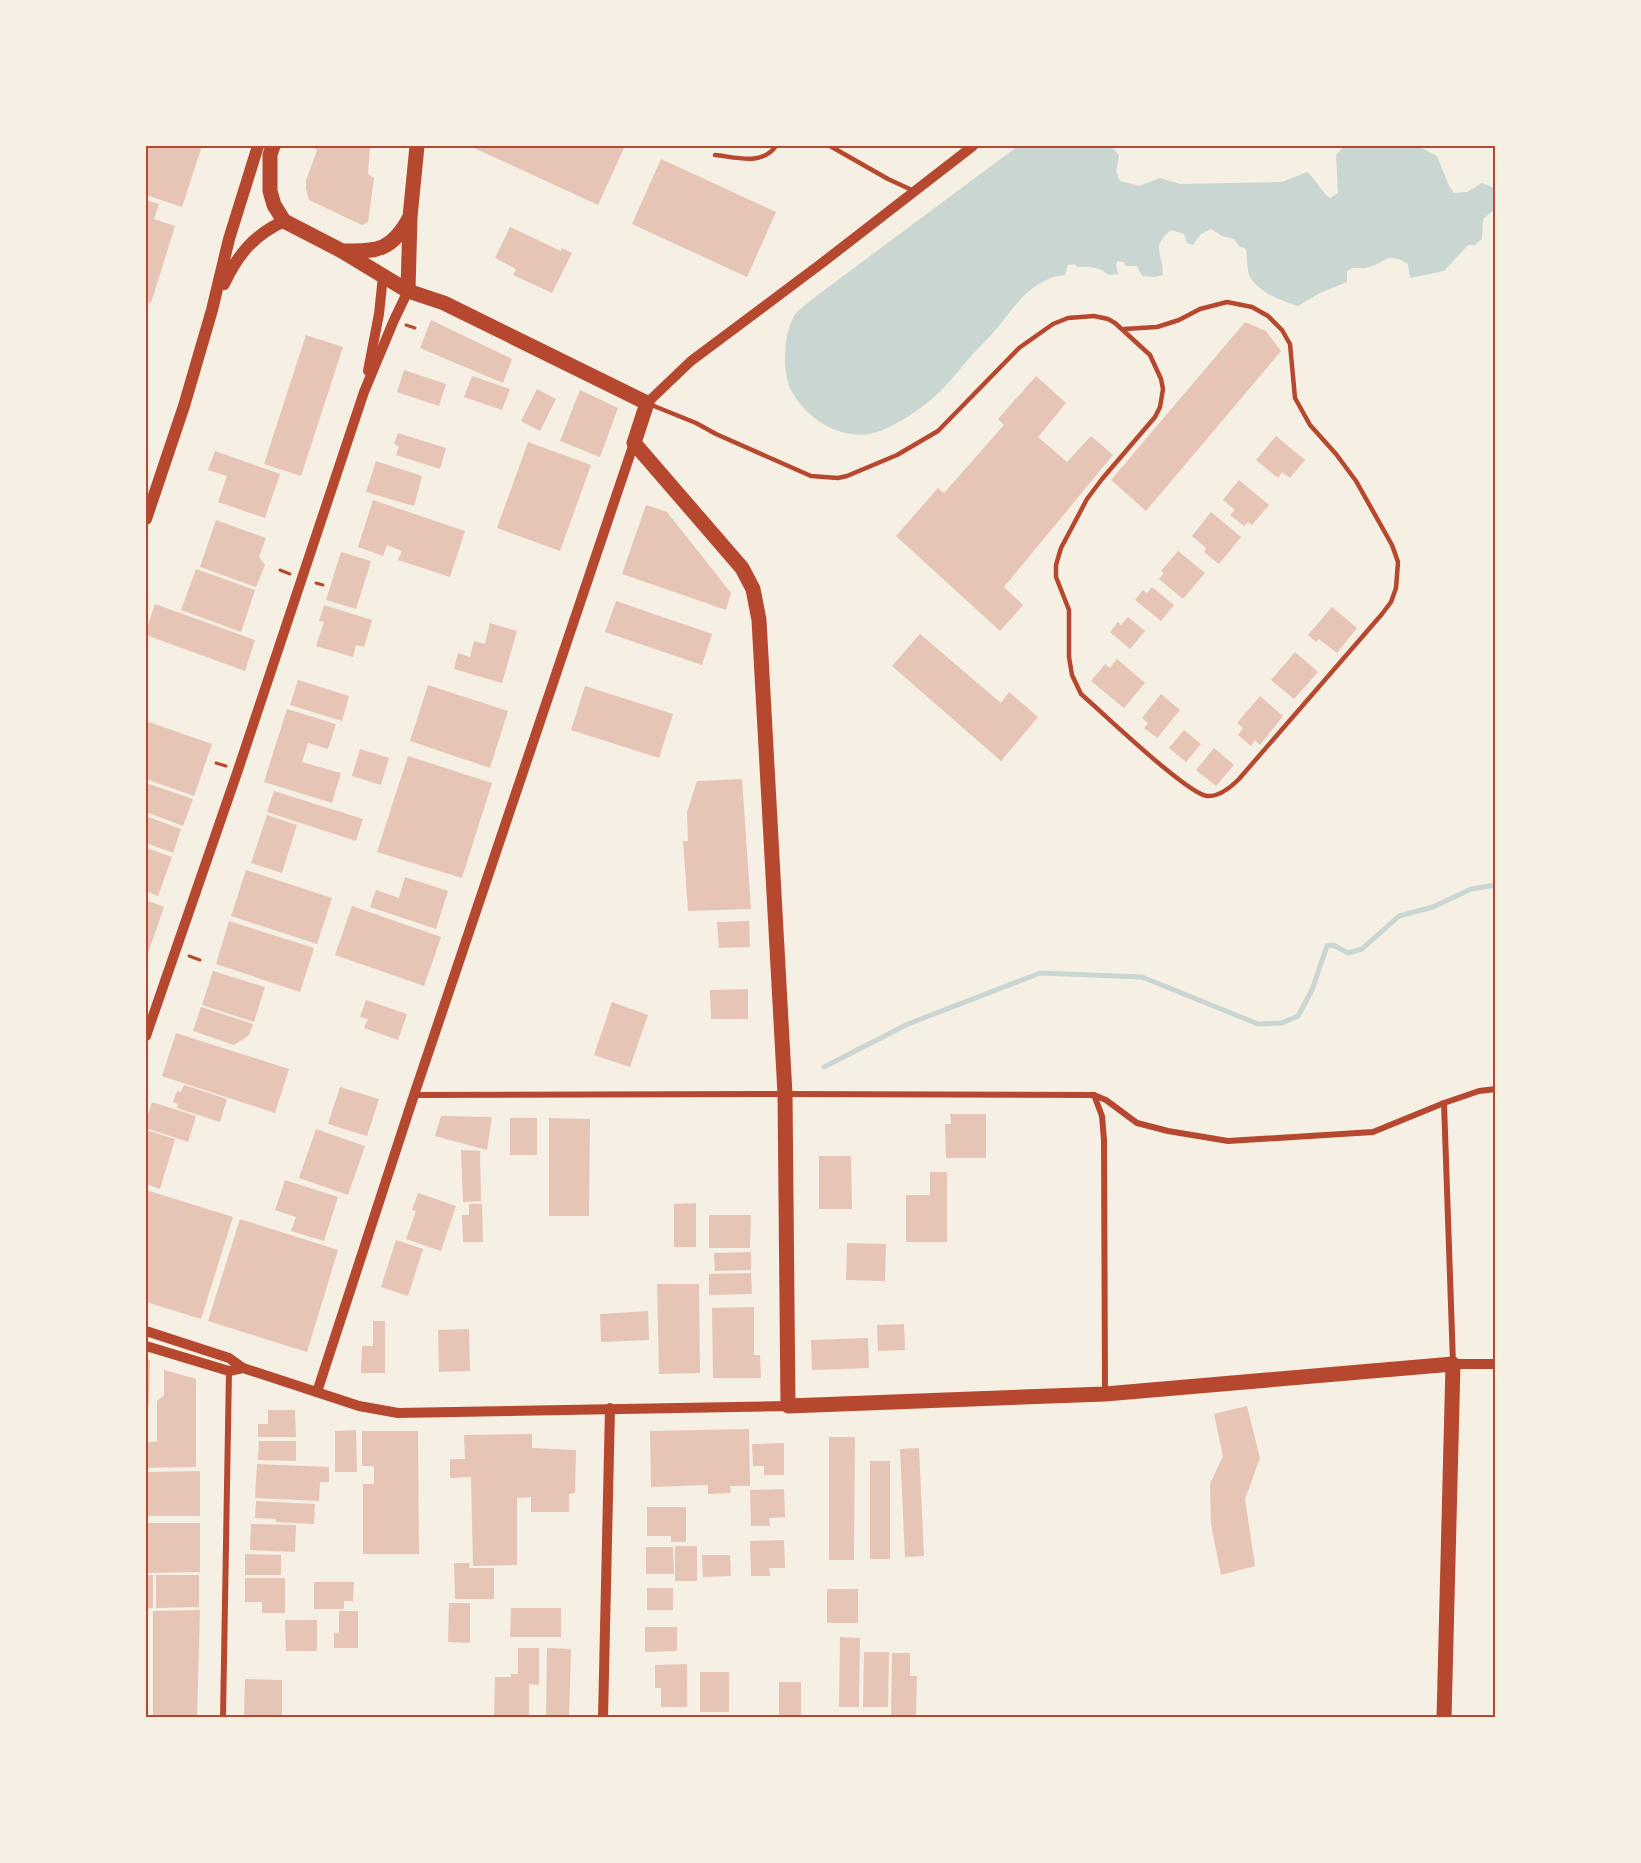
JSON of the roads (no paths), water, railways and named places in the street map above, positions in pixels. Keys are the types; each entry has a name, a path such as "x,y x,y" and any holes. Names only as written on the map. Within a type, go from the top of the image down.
{"main road":[{"path":"146,519 184,406 212,310 229,239 258,146"},
{"path":"273,146 270,155 270,191 274,205 285,221 342,251 408,291 444,303 647,403 634,443 742,568 753,589 759,620 785,1094 788,1407 1106,1394 1453,1364 1444,1718"},
{"path":"410,146 415,174"},
{"path":"408,291 410,217 417,146"},
{"path":"342,251 365,252 381,249 401,233 410,217"},
{"path":"212,310 232,268 255,238 285,221"}],"street":[{"path":"647,403 691,361 974,146"},
{"path":"364,392 379,314 382,276"},
{"path":"146,1036 238,770 364,392 408,291"},
{"path":"317,1392 414,1095 634,443"},
{"path":"414,1095 1094,1095 1106,1100 1137,1123 1168,1131 1228,1141 1373,1132 1444,1102 1479,1091 1496,1089"},
{"path":"1094,1095 1102,1116 1104,1140 1106,1394"},
{"path":"1444,1102 1453,1364 1496,1364"},
{"path":"146,1331 229,1358 243,1368 358,1406 398,1413 788,1407"},
{"path":"146,1346 229,1371 243,1368"},
{"path":"223,1718 229,1358"},
{"path":"603,1718 610,1408"}],"lane":[{"path":"715,155 758,159 771,152 776,146"},
{"path":"830,146 914,192"},
{"path":"647,403 812,476 838,478 897,455 938,430 1019,348 1062,319 1101,317 1115,322 1150,355 1161,379 1162,397 1155,417 1087,499 1061,548 1056,565 1056,577 1069,610 1069,657 1072,675 1081,694 1184,784 1207,796 1218,794 1230,788 1239,779 1382,614 1391,602 1396,588 1398,562 1392,546 1356,481 1310,425 1295,398 1290,344 1282,330 1269,316 1252,307 1227,302 1200,309 1179,320 1157,327 1124,329"}],"waterway":[{"path":"824,1067 908,1024 1040,973 1142,977 1258,1024 1282,1023 1298,1016 1312,990 1327,946 1333,945 1348,953 1362,949 1399,916 1433,907 1471,889 1496,885"}]}
